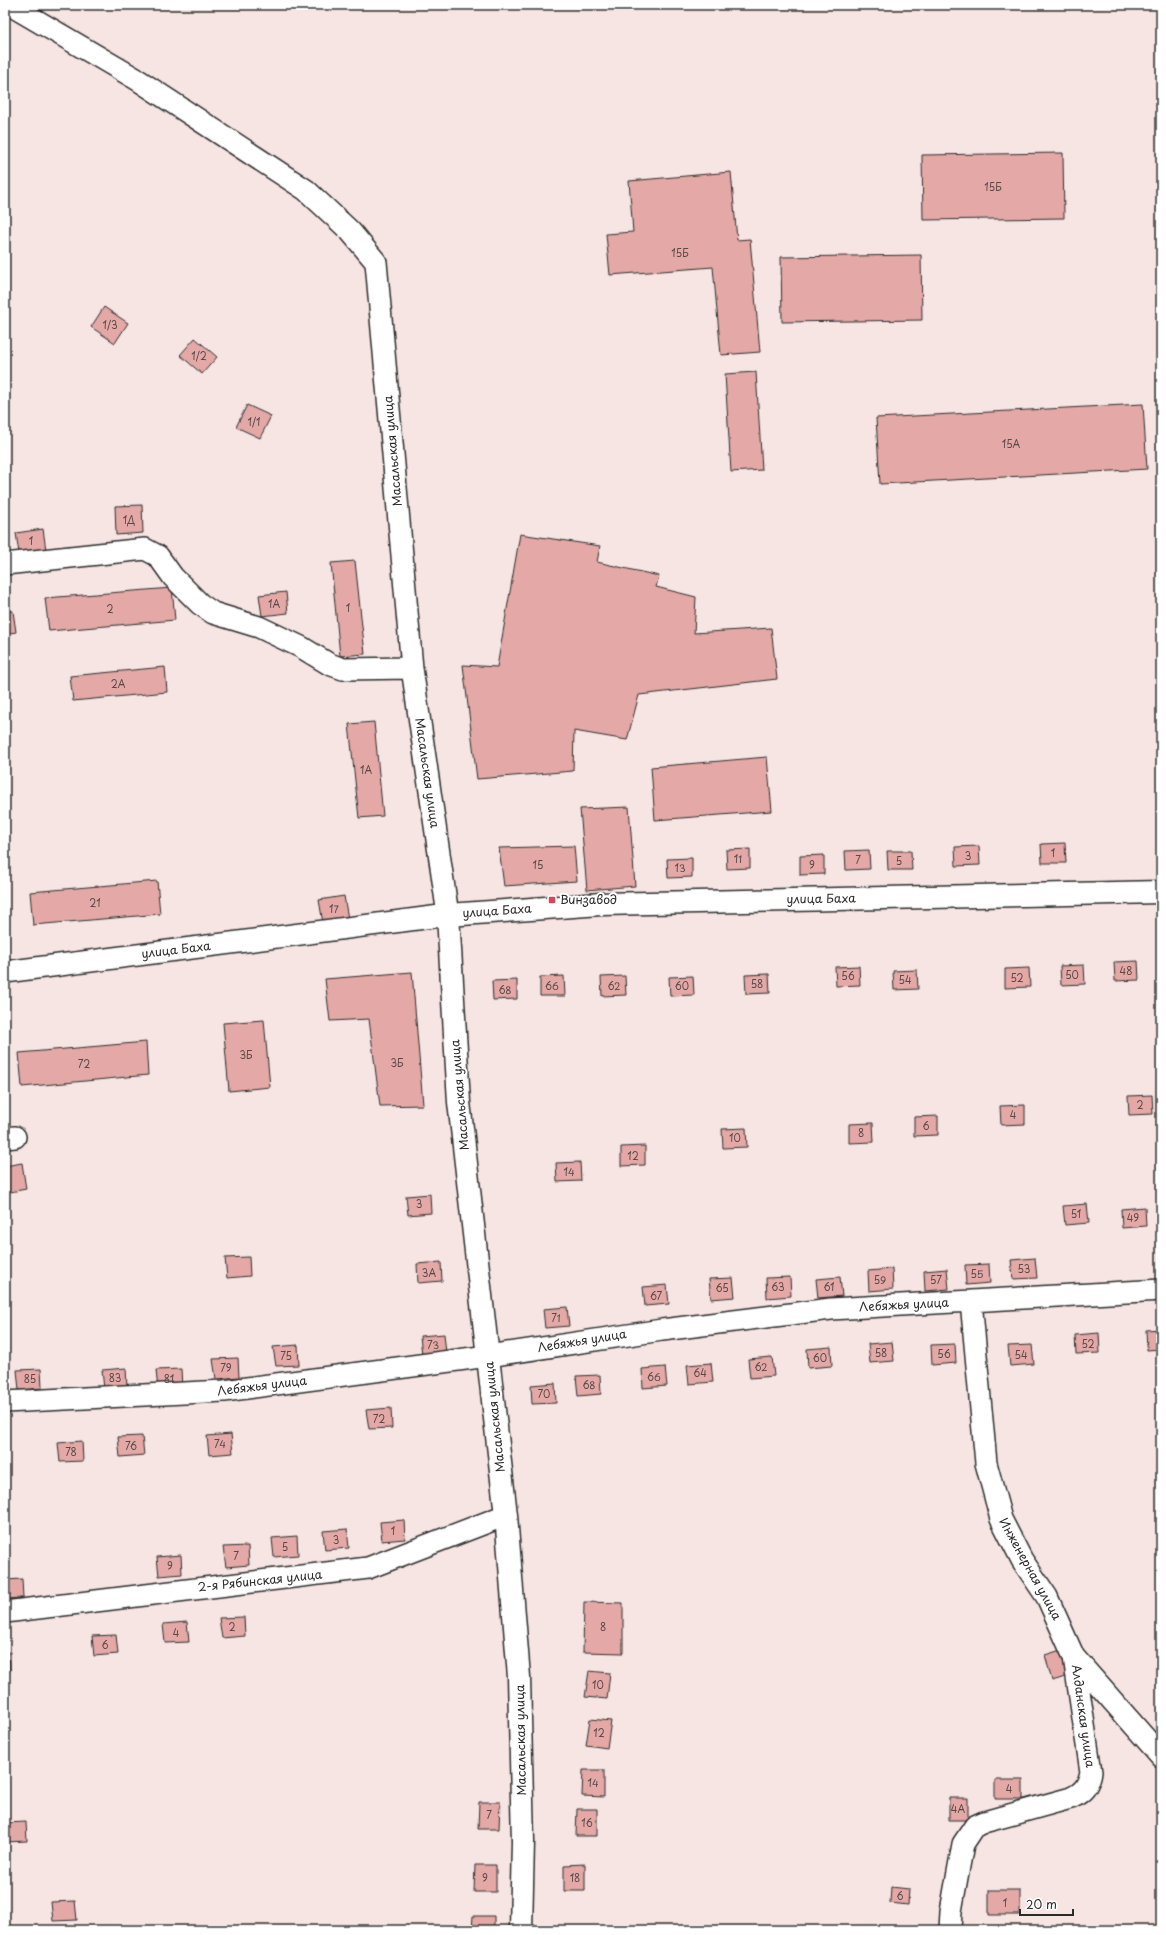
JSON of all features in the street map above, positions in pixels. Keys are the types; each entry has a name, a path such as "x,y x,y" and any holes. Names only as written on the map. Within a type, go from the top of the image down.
{"street":[{"name":"Масальская улица","path":"10,5 138,80 306,190 350,231 376,262 412,668 448,915 459,1102 506,1515 519,1677 523,1841 521,1930"},
{"path":"5,564 145,549 158,556 173,576 200,604 213,614 259,628 301,647 329,664 343,669 412,668"},
{"name":"улица Баха","path":"5,972 448,915 601,904 1161,892"},
{"name":"Лебяжья улица","path":"5,1402 224,1391 488,1356 662,1330 831,1309 1161,1290"},
{"name":"Инженерная улица","path":"970,1301 986,1463 992,1491 1001,1519 1022,1560 1047,1597 1074,1657 1161,1756"},
{"name":"2-я Рябинская улица","path":"5,1612 368,1568 506,1515"},
{"name":"Алданская улица","path":"950,1930 951,1911 963,1844 975,1826 984,1822 1071,1798 1080,1794 1086,1789 1091,1772 1074,1657"}],"building":[{"path":"1063,153 1064,218 923,220 922,155"},
{"path":"731,172 737,240 750,239 760,352 721,355 713,267 610,275 606,234 633,232 629,181"},
{"path":"921,255 922,320 782,322 781,257"},
{"path":"104,307 128,323 115,343 91,327"},
{"path":"195,338 217,357 202,374 180,355"},
{"path":"756,372 762,470 731,472 725,374"},
{"path":"1143,404 1147,469 880,484 876,418"},
{"path":"247,405 271,416 260,438 236,427"},
{"path":"142,505 143,533 116,535 115,506"},
{"path":"43,529 46,550 19,553 16,533"},
{"path":"520,534 600,546 597,562 659,576 656,587 696,597 694,633 771,628 777,679 639,695 627,740 574,731 573,771 477,779 463,665 497,667"},
{"path":"355,561 365,654 340,656 331,563"},
{"path":"172,588 175,620 49,631 45,598"},
{"path":"286,592 288,613 262,616 259,595"},
{"path":"13,611 16,632 5,634 5,612"},
{"path":"165,667 167,692 73,701 70,676"},
{"path":"374,722 383,816 359,818 349,724"},
{"path":"767,757 772,811 655,820 651,767"},
{"path":"629,807 635,886 587,890 580,809"},
{"path":"1065,843 1066,863 1042,863 1041,844"},
{"path":"574,846 577,881 504,886 499,848"},
{"path":"979,846 980,865 956,866 955,847"},
{"path":"750,849 750,868 727,869 726,850"},
{"path":"869,850 870,869 846,870 845,851"},
{"path":"887,851 911,851 912,870 888,870"},
{"path":"824,855 824,874 800,875 800,856"},
{"path":"692,858 692,877 668,878 667,859"},
{"path":"157,881 160,914 33,925 30,892"},
{"path":"344,896 348,919 323,923 319,900"},
{"path":"1138,961 1139,980 1115,981 1114,962"},
{"path":"1084,965 1085,984 1061,985 1060,966"},
{"path":"859,966 860,985 836,986 835,967"},
{"path":"1029,968 1030,987 1005,988 1005,969"},
{"path":"917,970 918,989 894,990 893,971"},
{"path":"412,972 423,1105 380,1106 369,1019 330,1021 325,979"},
{"path":"769,974 770,993 746,994 745,975"},
{"path":"564,976 565,996 540,996 540,977"},
{"path":"625,976 626,995 602,996 601,977"},
{"path":"693,976 694,995 670,996 669,977"},
{"path":"517,980 517,999 493,1000 492,981"},
{"path":"264,1020 270,1087 229,1091 223,1023"},
{"path":"146,1042 148,1075 22,1087 19,1053"},
{"path":"1152,1095 1153,1114 1129,1115 1128,1096"},
{"path":"1025,1105 1025,1124 1001,1125 1000,1106"},
{"path":"938,1116 938,1135 914,1136 914,1117"},
{"path":"873,1123 874,1142 849,1143 849,1124"},
{"path":"746,1128 747,1147 723,1148 722,1129"},
{"path":"645,1146 645,1165 621,1166 621,1147"},
{"path":"580,1162 581,1181 557,1182 556,1163"},
{"path":"22,1163 26,1189 5,1193 5,1166"},
{"path":"430,1194 431,1213 408,1215 406,1196"},
{"path":"1087,1204 1089,1223 1065,1225 1063,1206"},
{"path":"1145,1207 1146,1226 1122,1228 1121,1209"},
{"path":"249,1257 250,1276 227,1278 225,1258"},
{"path":"1035,1258 1037,1278 1013,1279 1011,1260"},
{"path":"441,1262 442,1281 418,1283 417,1264"},
{"path":"989,1264 990,1283 966,1285 965,1265"},
{"path":"892,1269 893,1289 869,1291 868,1271"},
{"path":"947,1269 949,1289 925,1291 924,1271"},
{"path":"790,1277 791,1296 767,1298 766,1278"},
{"path":"840,1277 842,1296 818,1298 816,1279"},
{"path":"733,1278 735,1297 711,1299 709,1279"},
{"path":"667,1285 669,1304 645,1306 643,1287"},
{"path":"567,1307 569,1326 545,1328 543,1309"},
{"path":"1161,1329 1161,1349 1147,1350 1146,1330"},
{"path":"1099,1333 1100,1353 1076,1354 1075,1335"},
{"path":"444,1334 446,1353 422,1355 420,1336"},
{"path":"892,1342 894,1361 870,1363 868,1344"},
{"path":"955,1344 956,1363 932,1365 931,1345"},
{"path":"298,1345 299,1365 276,1366 273,1347"},
{"path":"1032,1345 1034,1364 1010,1366 1008,1346"},
{"path":"831,1347 832,1366 808,1368 807,1349"},
{"path":"772,1357 774,1376 750,1378 748,1359"},
{"path":"238,1358 239,1377 216,1379 213,1359"},
{"path":"711,1363 713,1382 689,1384 687,1365"},
{"path":"665,1367 667,1386 643,1388 642,1369"},
{"path":"126,1368 127,1387 104,1389 102,1370"},
{"path":"41,1369 42,1388 19,1390 17,1370"},
{"path":"181,1369 182,1388 158,1390 156,1370"},
{"path":"600,1375 601,1394 578,1396 576,1376"},
{"path":"555,1383 556,1403 532,1404 531,1385"},
{"path":"391,1408 392,1428 369,1429 366,1410"},
{"path":"231,1434 233,1453 209,1455 207,1436"},
{"path":"142,1436 144,1455 120,1457 118,1437"},
{"path":"82,1441 83,1461 60,1462 58,1443"},
{"path":"404,1520 405,1539 382,1541 380,1522"},
{"path":"347,1529 349,1548 325,1550 323,1531"},
{"path":"297,1536 298,1555 274,1557 272,1538"},
{"path":"248,1546 249,1565 226,1567 223,1547"},
{"path":"181,1555 182,1574 159,1576 157,1557"},
{"path":"22,1579 23,1598 5,1599 5,1580"},
{"path":"584,1602 623,1603 623,1653 583,1652"},
{"path":"244,1617 245,1636 222,1638 219,1618"},
{"path":"187,1622 189,1642 165,1643 163,1624"},
{"path":"116,1635 118,1654 94,1656 92,1636"},
{"path":"1061,1650 1069,1676 1052,1681 1045,1655"},
{"path":"5,1652 9,1652 10,1671 5,1671"},
{"path":"589,1671 610,1673 607,1699 585,1697"},
{"path":"590,1719 611,1721 607,1748 586,1745"},
{"path":"583,1770 604,1770 604,1797 582,1796"},
{"path":"995,1780 1023,1780 1023,1799 995,1799"},
{"path":"949,1798 968,1798 968,1820 949,1820"},
{"path":"479,1802 500,1802 499,1829 478,1829"},
{"path":"577,1809 597,1809 597,1836 576,1836"},
{"path":"26,1822 27,1841 5,1842 5,1823"},
{"path":"585,1864 585,1891 564,1891 564,1865"},
{"path":"475,1865 496,1865 496,1892 474,1892"},
{"path":"891,1887 909,1889 908,1905 890,1903"},
{"path":"989,1890 1020,1890 1020,1915 989,1915"},
{"path":"75,1901 77,1920 53,1921 51,1902"},
{"path":"473,1916 494,1916 494,1930 472,1930"}],"place":[{"name":"Винзавод","path":"552,900"}]}
